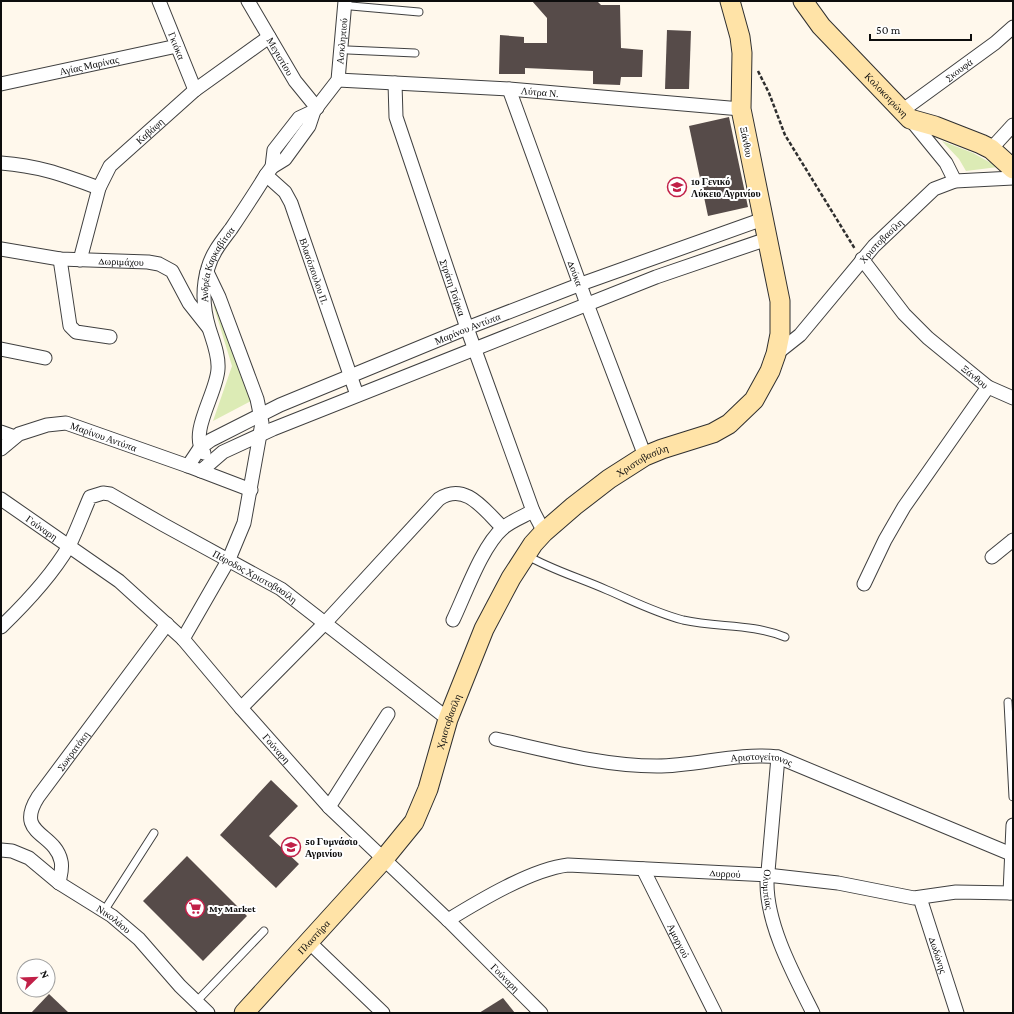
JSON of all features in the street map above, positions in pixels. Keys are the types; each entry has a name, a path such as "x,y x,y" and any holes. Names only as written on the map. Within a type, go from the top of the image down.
{"main road":[{"name":"Ξάνθου","path":"730,1 739,31 742,53 741,109 780,300 780,334 776,354"},
{"name":"Κολοκοτρώνη","path":"803,1 821,26 906,114 991,149 1013,169"},
{"name":"Χριστοβασίλη","path":"383,860 408,830 422,806 448,719 484,629 526,554 544,532 603,484 645,456 713,433 735,419 754,400 770,371 776,354"},
{"name":"Πλαστήρα","path":"244,1013 383,860"}],"street":[{"name":"Γκιόκα","path":"159,1 195,90"},
{"name":"Μεγιστίου","path":"248,1 295,81 316,110"},
{"name":"Ασκληπιού","path":"338,80 348,3"},
{"name":"Σκουφά","path":"906,114 1013,27"},
{"name":"Καβάφη","path":"80,260 99,188 105,175 117,159 195,90 269,37"},
{"name":"Αγίας Μαρίνας","path":"1,84 177,46"},
{"name":"Λύτρα Ν.","path":"338,80 509,89 741,109"},
{"name":"Ανδρέα Καρκαβίτσα","path":"200,448 200,429 217,378 218,367 216,350 209,328 204,301 207,272 216,251 269,171 285,159 309,126 316,110 338,80"},
{"name":"Στράτη Τσίρκα","path":"395,83 396,117 467,328 533,511 544,532"},
{"name":"Δούκα","path":"509,89 587,304 645,456"},
{"path":"906,114 940,154 955,181"},
{"path":"991,149 1013,125"},
{"path":"1,163 49,170 99,188"},
{"name":"Βλασόπουλου Π.","path":"269,171 291,203 357,395"},
{"name":"Χριστοβασίλη","path":"776,354 789,345 810,324 862,259 893,226 925,196 941,185 955,181 1013,178"},
{"name":"Μαρίνου Αντύπα","path":"188,466 200,448 215,437 261,414 351,375 581,284 763,219"},
{"path":"200,448 206,466 223,452 261,434 357,395 475,350 671,271 768,239"},
{"name":"Δωριμάχου","path":"1,249 60,259 148,262 167,268 172,271 193,309 209,328"},
{"path":"665,254 671,271"},
{"path":"60,259 70,326 76,332 110,337"},
{"name":"Ξάνθου","path":"862,259 895,303 915,325 988,387 1013,398"},
{"path":"183,639 229,559 244,523 261,434 261,414 219,297 207,272"},
{"path":"1,349 45,358"},
{"path":"864,584 885,540 904,507 988,387"},
{"name":"Μαρίνου Αντύπα","path":"1,450 15,437 33,429 66,423 188,466 206,466 251,490"},
{"path":"1,432 15,437"},
{"path":"241,708 325,623 429,511 447,494 456,492 464,493 503,528"},
{"name":"Πάροδος Χριστοβασίλη","path":"1,627 42,582 69,545 90,497 103,493 110,494 164,525 282,588 448,719"},
{"name":"Γούναρη","path":"1,499 119,580 183,639 241,708 329,807 383,860 448,920 541,1013"},
{"path":"453,620 483,557 503,528 533,511"},
{"path":"992,557 1013,540"},
{"name":"Σωκρατάκη","path":"59,883 61,860 53,847 33,827 29,816 30,811 38,797 167,624"},
{"path":"329,807 388,714"},
{"name":"Αριστογείτονος","path":"496,739 579,758 625,765 671,766 748,757 778,757 1011,854"},
{"name":"Ολυμπίας","path":"778,757 767,875 767,892 770,913 783,948 813,1013"},
{"path":"1011,893 1013,825"},
{"name":"Νικολάου","path":"1,850 12,851 29,858 59,883 104,910 139,939 180,986 208,1013"},
{"name":"Δυρρού","path":"448,920 471,906 538,872 554,866 568,865 767,875 838,884 920,898 956,892 1011,893"},
{"name":"Αμοργού","path":"643,868 715,1013"},
{"name":"Δωδώνης","path":"920,898 957,1013"},
{"path":"308,942 383,1013"}],"lane":[{"path":"348,3 419,12"},
{"path":"348,50 415,53"},
{"path":"526,554 550,567 609,591 642,607 666,615 709,624 751,627 785,636"},
{"path":"1008,702 1012,752 1013,797"},
{"path":"104,910 154,833"},
{"path":"196,1002 264,931"}],"path":[{"path":"742,53 752,63 765,82 785,134 839,226 862,259"}],"green space":[{"path":"942,141 973,153 998,167 966,171 959,159"},
{"path":"214,301 251,401 213,421 232,366 214,307"}],"building":[{"path":"532,1 597,1 601,5 620,5 621,48 643,50 642,77 621,77 620,85 593,84 593,71 525,68 525,74 499,74 500,35 524,37 524,43 547,43 547,18"},
{"path":"667,30 691,31 689,89 665,89"},
{"path":"729,117 748,207 708,216 689,126"},
{"path":"271,780 298,806 269,836 299,864 276,888 220,835"},
{"name":"My Market","path":"187,856 247,916 203,961 143,901"},
{"path":"45,998 53,998 69,1013 31,1013"},
{"path":"503,998 515,1013 479,1013"}],"place":[{"name":"1ο Γενικό Λύκειο Αγρινίου","path":"677,187"},
{"name":"5ο Γυμνάσιο Αγρινίου","path":"291,847"},
{"name":"My Market","path":"195,908"}]}
